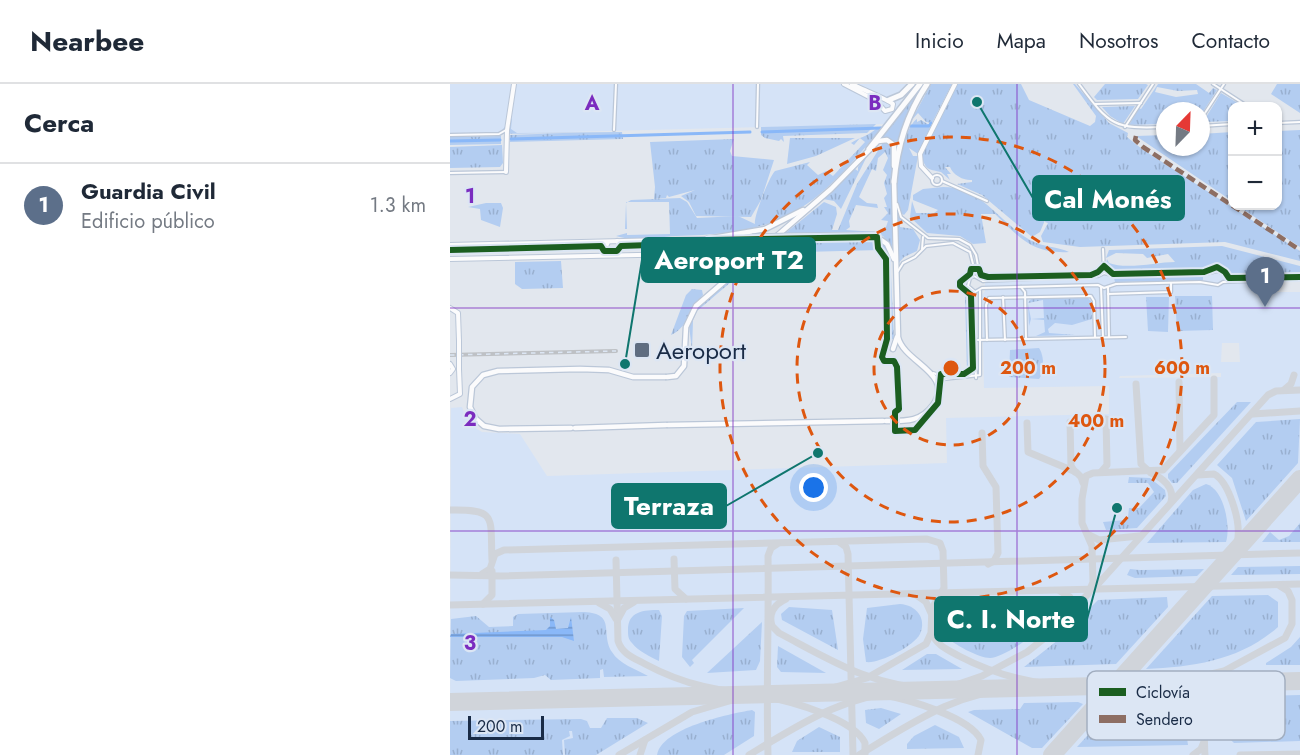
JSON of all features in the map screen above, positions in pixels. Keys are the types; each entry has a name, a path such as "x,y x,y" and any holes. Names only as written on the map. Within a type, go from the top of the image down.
{"highway":[{"path":"889,100 901,94 912,84"},
{"path":"869,149 922,85"},
{"path":"900,110 922,85"},
{"path":"894,182 902,135 922,85"}],"main road":[{"path":"893,349 897,334 894,145 882,140 869,149 820,198 693,309 686,327 684,366 676,376 633,377 609,370 580,369 500,371 480,377 470,394 470,407 476,419 484,426 494,429 913,422 931,408 938,391 931,372 904,352 897,334"},
{"path":"707,238 765,229 820,198"},
{"path":"707,238 877,236 887,244 895,261"},
{"path":"731,275 737,263 732,253"},
{"path":"634,422 644,426"}],"street":[{"path":"450,173 506,171 506,137 514,84"},
{"path":"615,130 616,84"},
{"path":"757,127 758,84"},
{"path":"844,84 875,100 886,111 893,108 889,100 875,97 852,84"},
{"path":"942,181 935,185 921,166 920,154 954,84"},
{"path":"1079,84 1112,122 1124,128 1156,127"},
{"path":"1124,128 1152,84"},
{"path":"1213,84 1241,102"},
{"path":"1210,106 1224,84"},
{"path":"1095,104 1140,103"},
{"path":"1282,123 1300,122"},
{"path":"1210,125 1228,124"},
{"path":"499,134 507,130"},
{"path":"450,135 499,134 506,137"},
{"path":"932,178 939,175 942,181 987,201"},
{"path":"894,182 900,215 922,235 935,239 958,239 967,243 976,255 980,277 983,281"},
{"path":"922,235 922,249"},
{"path":"450,245 707,238"},
{"path":"608,242 605,249 608,255"},
{"path":"617,242 621,249 617,256"},
{"path":"896,286 900,266 933,243 959,244 972,257 972,276 967,284 974,295 980,375 976,378 957,377 931,372"},
{"path":"1103,249 1104,273"},
{"path":"450,259 732,253"},
{"path":"1104,273 1110,276 1212,272 1222,273 1228,279 1236,281"},
{"path":"1211,283 1209,276 1212,272"},
{"path":"983,281 1098,276 1104,273"},
{"path":"1222,273 1222,282"},
{"path":"972,276 980,277"},
{"path":"1098,276 1103,337"},
{"path":"1109,337 1110,276"},
{"path":"971,290 1029,286 1171,283 1218,285 1222,282 1300,279"},
{"path":"976,378 983,281"},
{"path":"1108,294 1172,292 1171,283"},
{"path":"1143,284 1143,293"},
{"path":"1025,294 1029,286"},
{"path":"1022,287 1025,294 1026,339"},
{"path":"987,340 986,302 990,297 1025,294 1091,296 1094,301 1095,338"},
{"path":"1003,296 1005,339"},
{"path":"451,309 458,315 460,394 451,399"},
{"path":"977,340 1126,337"},
{"path":"450,364 453,369 450,374"},
{"path":"938,391 944,379 968,374 975,369"}],"shaded area":[{"path":"450,84 912,84 886,124 450,135"},
{"path":"1101,264 1108,264 1108,269 1114,273 1206,270 1211,266 1222,266 1236,281 1256,281 1257,286 1272,286 1273,292 1300,292 1300,755 450,755 451,408 462,407 469,424 482,432 520,434 547,476 947,463 946,418 1109,414 1109,386 984,388 982,295 985,291 985,275 1093,273 1100,269","holes":["1222,343 1239,343 1240,362 1221,362","1221,373 1221,377 1119,378 1120,376"]}],"green space":[{"path":"931,84 952,84 932,123 926,122 918,113 911,121"},
{"path":"956,84 1021,84 1029,100 1090,126 1095,122 1096,116 1073,84 1075,84 1109,123 1128,133 1127,137 1142,149 1228,205 1228,210 1236,210 1300,251 1300,261 1225,242 1080,247 1043,242 1041,236 1048,223 1045,222 1048,213 1040,232 1032,237 982,195 957,184 972,182 972,180 962,178 956,175 950,167 945,167 951,174 947,174 950,180 941,172 928,168 921,155"},
{"path":"1105,84 1148,85 1138,99 1097,100 1094,97"},
{"path":"1158,84 1196,84 1209,93 1213,88 1217,90 1209,102 1156,102 1156,124 1129,125 1139,108 1141,109","holes":["1157,87 1178,91 1197,90 1198,94 1176,97 1155,92"]},
{"path":"1277,84 1300,84 1300,113 1271,94"},
{"path":"921,89 897,142 880,138"},
{"path":"1221,93 1236,102 1228,102 1228,121 1210,122 1210,111"},
{"path":"1135,106 1123,124 1110,116 1102,107"},
{"path":"512,118 511,129 517,133 622,132 623,139 510,142 510,135 564,133 499,134"},
{"path":"917,119 917,122 921,120 931,126 918,154 909,148 913,156 918,156 908,210 904,215 896,197 898,167 906,137"},
{"path":"876,124 867,133 783,136 784,142 781,139 779,141 761,135 761,127"},
{"path":"876,129 881,129 835,180 815,198 771,223 744,230 713,234 646,239 623,238 616,236 627,233 627,235 670,234 669,202 628,202 680,198 687,202 697,218 738,216 755,224 762,197 775,171 810,162 807,165 818,175 826,171 833,176 865,142 860,138"},
{"path":"1300,130 1300,247 1244,210 1282,210 1282,131"},
{"path":"1228,132 1228,198 1166,156 1210,156 1210,133"},
{"path":"1156,135 1156,150 1136,136"},
{"path":"501,136 501,144 450,145 450,137"},
{"path":"790,138 855,138 816,156 787,164"},
{"path":"1228,138 1228,157 1218,157 1217,139"},
{"path":"734,139 730,151 732,156 774,160 761,200 751,217 696,216 689,202 681,196 695,190 654,199 655,187 650,142"},
{"path":"884,141 892,146 892,249 883,236 873,233 783,235 824,202 836,207 837,214 832,230 838,230 857,184","holes":["885,152 888,158 883,170 887,175 884,183 887,194 884,198 887,207 884,207 888,213 881,220 888,221 886,227 878,232 846,230 850,227 849,221 856,205 878,208 877,204 867,203 859,197 872,169 876,171 878,158"]},
{"path":"502,145 503,163 500,167 450,168 450,147"},
{"path":"868,154 841,209 834,201 823,199 855,169 858,171 858,167"},
{"path":"943,187 957,189 980,199 1030,240 1069,252 1045,250 1028,243 995,214 981,214 986,243 973,244 960,236 927,233 910,217 912,201 916,213 934,213 938,210 913,200 913,195 923,189"},
{"path":"486,203 501,203 503,208 500,227 481,220 480,209 468,207"},
{"path":"626,203 627,229 625,229"},
{"path":"897,212 903,221 900,222 900,227 913,229 920,240 917,251 904,257 897,265"},
{"path":"872,237 883,241 890,253 894,339 888,339 886,259 880,250 765,253 697,311 693,320 692,351 689,325 696,309 775,239"},
{"path":"1222,246 1300,266 1300,276 1231,278 1222,266 1206,270 1114,273 1106,264 1107,259 1109,263 1124,266 1175,262 1168,254 1147,258 1143,254 1116,253 1106,258 1109,250"},
{"path":"561,261 563,288 522,289 515,284 515,262"},
{"path":"1203,276 1203,280 1115,282 1114,278"},
{"path":"957,288 963,288 970,296 971,354 968,354 972,370 967,373 965,294"},
{"path":"692,289 702,290 703,295 681,328 671,335 686,295"},
{"path":"1175,296 1212,296 1213,330 1177,331"},
{"path":"1146,297 1169,297 1168,332 1148,331"},
{"path":"1088,298 1091,301 1092,319 1072,325 1055,323 1048,329 1049,333 1075,335 1036,336 1045,332 1044,320 1031,319 1044,318 1043,300 1028,303 1031,299"},
{"path":"1028,304 1031,319 1029,326"},
{"path":"1039,348 1043,364 1039,379 1009,377 1010,350"},
{"path":"1237,402 1251,402 1177,483 1172,483 1168,474"},
{"path":"1300,419 1298,463 1246,521 1232,478 1217,465 1256,422"},
{"path":"1129,477 1150,478 1165,490 1166,496 1137,528 1106,530 1103,522 1125,520 1128,517 1129,508 1139,508 1154,492 1148,483 1128,483"},
{"path":"1206,484 1212,487 1222,500 1228,527 1226,542 1147,543 1193,490"},
{"path":"1300,523 1300,542 1262,542 1270,532 1279,540 1289,536"},
{"path":"1300,566 1300,574 1231,575 1238,567"},
{"path":"1130,569 1204,569 1197,576 1135,578 1127,575"},
{"path":"1268,595 1278,602 1278,627 1264,638 1249,647 1216,660 1146,669 1212,596"},
{"path":"1167,597 1168,607 1116,664 1024,667 1058,640 1098,600"},
{"path":"1053,600 1060,607 1049,621 1018,645 998,656 990,658 979,656 966,650 948,639 943,630 943,612 955,604"},
{"path":"900,604 911,607 919,613 922,623 920,634 911,644 896,653 879,660 866,662 863,639 867,608"},
{"path":"789,607 832,610 838,650 782,620 781,614"},
{"path":"744,608 692,660 694,663 690,667 682,657 684,616 687,611"},
{"path":"659,610 662,616 659,661 635,646 629,638 628,630 634,615 643,611"},
{"path":"584,612 601,616 606,626 609,645 615,656 623,663 648,676 604,677 603,669 600,670 600,678 551,680 545,675 534,678 456,681 450,678 451,619 476,616 489,627 513,626 513,617 518,614"},
{"path":"762,622 760,661 756,670 707,673"},
{"path":"1300,637 1300,665 1266,665 1291,647"},
{"path":"778,646 826,673 781,672 777,667"},
{"path":"927,654 936,654 962,669 902,670"},
{"path":"1285,695 1300,695 1300,741 1234,743 1231,740 1285,740"},
{"path":"1078,702 1083,704 1042,748 1032,748 968,712 1020,709 1024,703"},
{"path":"881,708 901,714 879,729 866,723 865,710"},
{"path":"752,710 755,712 754,736 724,755 657,755 661,745 683,730 713,719"},
{"path":"607,718 637,718 648,723 596,755 565,755 564,740 573,738 572,731 569,731 570,736 562,740 563,755 450,755 450,721 581,719 587,721 590,728 601,728"},
{"path":"935,725 959,737 964,748 907,749 907,744 914,736"},
{"path":"819,727 840,737 840,752 792,752 797,741"},
{"path":"1087,736 1087,740 1187,740 1188,745 1077,747"}],"water":[{"path":"550,617 554,620 556,629 568,628 571,617 574,641 562,637 450,637 451,634 546,630 550,626"}],"waterway":[{"path":"910,126 929,126 931,123"},
{"path":"762,132 881,128"},
{"path":"511,139 750,132"},
{"path":"450,141 500,140"}],"taxiway":[{"path":"1284,390 1291,384 1294,375"},
{"path":"944,689 982,676 1027,652 1051,633 1088,594 1093,582 1092,546 1082,523 1082,499 1086,476 1093,473 1163,470 1214,415 1214,379"},
{"path":"1179,382 1180,451"},
{"path":"1136,384 1141,464 1150,472"},
{"path":"1090,589 1099,583 1268,395 1276,391 1300,390"},
{"path":"1253,414 1300,411"},
{"path":"1101,472 1107,465 1106,419"},
{"path":"1070,422 1071,466 1075,472"},
{"path":"1027,423 1028,452 1076,472 1083,483"},
{"path":"982,433 983,466 996,487 998,553 994,561 988,564"},
{"path":"1151,473 1170,488 1171,502"},
{"path":"1198,475 1214,474 1229,493 1238,530 1237,542 1232,555"},
{"path":"450,510 477,511 488,518 492,560"},
{"path":"1089,535 1099,540 1139,536"},
{"path":"482,574 490,569 495,554 504,550 927,539 940,543 943,551 944,588 932,608 931,633 926,644 867,678 825,690 799,693"},
{"path":"839,542 846,547 848,554 853,755"},
{"path":"768,755 768,556 771,548 777,544"},
{"path":"450,575 501,576 1300,553"},
{"path":"674,559 675,589 686,599"},
{"path":"616,560 618,641 625,652 660,671 689,682 719,690 766,694"},
{"path":"483,604 492,595 492,571"},
{"path":"450,605 1300,584"},
{"path":"1224,671 1285,638 1292,624 1292,600 1288,591 1280,586"},
{"path":"1060,591 1070,597 1071,612"},
{"path":"916,595 926,602 931,613"},
{"path":"786,599 776,606 771,617 772,626 779,633 836,663 872,678 936,690"},
{"path":"618,619 624,608 634,602"},
{"path":"599,603 610,609 616,619"},
{"path":"932,633 939,644 989,670 1035,682 1083,686"},
{"path":"859,755 918,720 958,701 1001,690 1025,687"},
{"path":"1081,687 1087,688"},
{"path":"749,755 806,721 844,704 864,698 909,691"},
{"path":"842,692 869,693"},
{"path":"763,694 794,693"},
{"path":"883,695 937,710 964,724 981,740 978,755"},
{"path":"619,755 692,712 746,696"},
{"path":"766,697 805,707 848,726 859,734 865,743 865,754"},
{"path":"640,755 645,740"},
{"path":"1204,740 1205,755"},
{"path":"1193,755 1201,749 1204,742"},
{"path":"1240,755 1300,754"}],"runway":[{"path":"1127,671 1300,479"},
{"path":"1285,681 1300,681"},
{"path":"450,702 1087,686"},
{"path":"1052,755 1087,716"}],"railway":[{"path":"450,355 616,351"}],"marked path":[{"path":"1136,136 1135,140 1143,147 1300,250"}],"cycle path":[{"path":"450,250 601,246 604,251 617,251 621,246 709,243 709,240 877,237 878,248 886,259 887,339 882,357 884,361 894,361 897,367 899,409 895,412 895,431 915,430 938,403 941,374 964,374 973,368 971,295 960,286 960,282 970,274 971,269 979,269 981,275 988,277 1091,275 1104,266 1113,274 1204,272 1217,267 1229,278 1300,277"}],"place":[{"name":"Cal Monés","path":"977,102"},
{"name":"Guardia Civil","path":"1265,307"},
{"name":"Aeroport","path":"642,350"},
{"name":"Aeroport T2","path":"625,364"},
{"name":"Terraza","path":"818,453"},
{"name":"C. I. Norte","path":"1117,508"}]}
